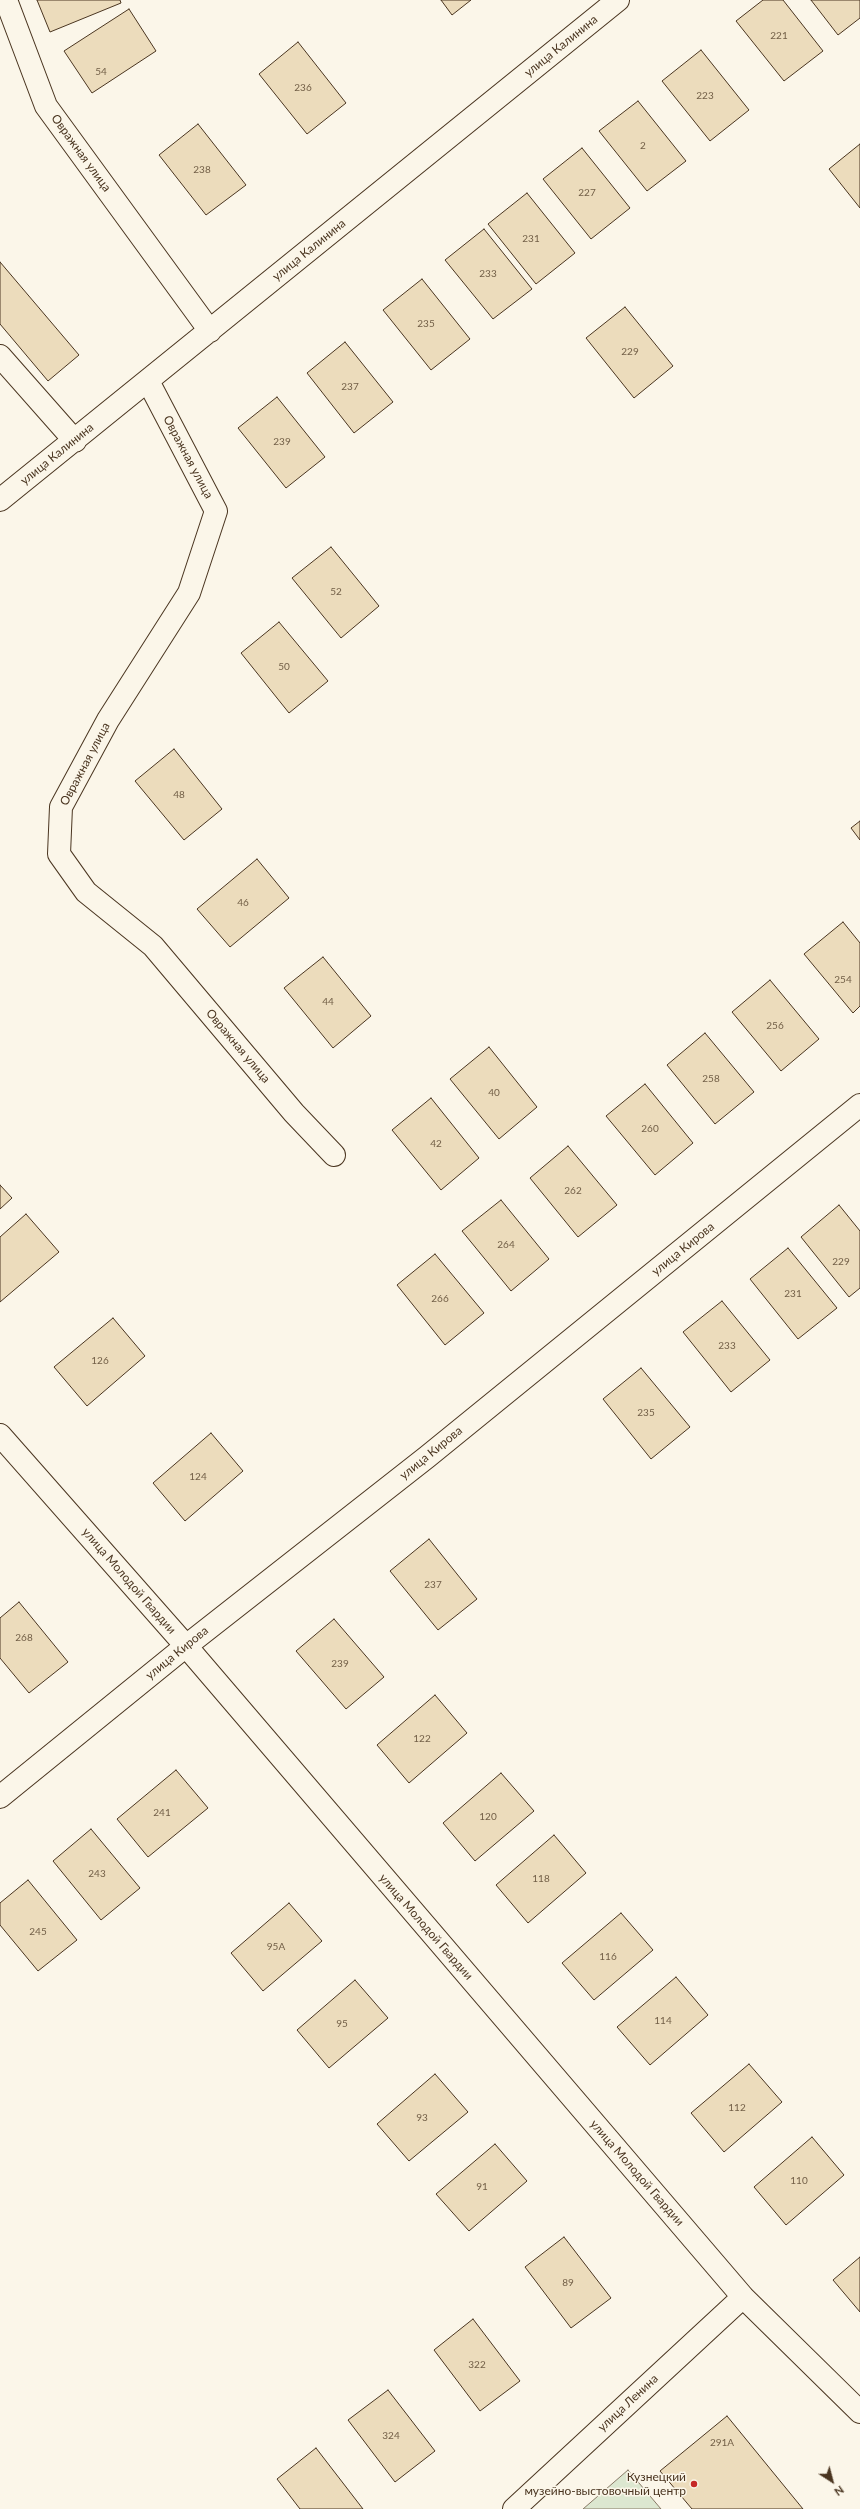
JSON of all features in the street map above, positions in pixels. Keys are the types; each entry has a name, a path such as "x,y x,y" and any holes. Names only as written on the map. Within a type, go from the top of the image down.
{"street":[{"name":"Овражная улица","path":"6,0 46,106 210,331"},
{"name":"улица Калинина","path":"0,500 75,441 618,0"},
{"path":"0,356 75,441"},
{"name":"Овражная улица","path":"148,381 216,511 188,593 108,720 61,807 59,854 86,892 153,946 294,1113 334,1155"},
{"name":"улица Кирова","path":"0,1797 186,1646 427,1457 860,1105"},
{"name":"улица Молодой Гвардии","path":"0,1435 186,1646 743,2297 860,2412"},
{"name":"улица Ленина","path":"514,2509 743,2297"}],"green space":[{"path":"628,2470 661,2509 583,2509"}],"building":[{"path":"37,0 120,0 121,3 50,32"},
{"path":"441,0 471,0 452,15"},
{"path":"763,0 783,0 823,51 784,81 736,21"},
{"path":"811,0 860,0 860,18 838,35"},
{"path":"129,9 156,51 92,93 64,51"},
{"path":"298,42 346,103 307,134 259,74"},
{"path":"701,50 749,110 710,141 662,81"},
{"path":"638,101 686,161 647,191 599,131"},
{"path":"198,124 246,185 206,215 159,155"},
{"path":"860,144 860,208 829,169"},
{"path":"582,148 630,208 591,239 543,179"},
{"path":"527,193 575,253 536,284 488,224"},
{"path":"484,229 532,289 493,319 445,260"},
{"path":"0,262 79,355 48,381 0,324"},
{"path":"422,279 470,339 431,370 383,310"},
{"path":"625,307 673,366 634,398 586,338"},
{"path":"345,342 393,402 354,433 307,373"},
{"path":"277,397 325,457 286,488 238,428"},
{"path":"331,547 379,606 341,638 292,578"},
{"path":"279,622 328,681 289,713 241,653"},
{"path":"174,749 222,809 184,840 135,781"},
{"path":"860,821 860,840 851,828"},
{"path":"257,859 289,898 230,947 197,909"},
{"path":"843,922 860,943 860,1006 853,1013 804,954"},
{"path":"323,957 371,1016 333,1048 284,988"},
{"path":"770,980 819,1039 781,1071 732,1012"},
{"path":"705,1033 754,1092 715,1124 667,1065"},
{"path":"489,1047 537,1107 499,1139 450,1079"},
{"path":"645,1084 693,1143 655,1175 606,1116"},
{"path":"431,1098 479,1158 441,1190 392,1130"},
{"path":"568,1146 617,1205 578,1237 530,1178"},
{"path":"0,1185 12,1198 0,1209"},
{"path":"501,1200 549,1259 511,1291 462,1231"},
{"path":"839,1205 860,1231 860,1288 849,1297 801,1237"},
{"path":"26,1214 59,1252 0,1302 0,1237"},
{"path":"788,1248 837,1308 798,1339 750,1279"},
{"path":"435,1254 484,1313 445,1345 397,1285"},
{"path":"722,1301 770,1360 731,1392 683,1332"},
{"path":"113,1318 145,1356 87,1406 54,1367"},
{"path":"641,1368 690,1427 651,1459 603,1399"},
{"path":"211,1433 243,1471 185,1521 153,1483"},
{"path":"429,1539 477,1599 438,1630 390,1571"},
{"path":"19,1602 68,1662 29,1693 0,1658 0,1618"},
{"path":"334,1619 384,1677 346,1709 296,1651"},
{"path":"435,1695 467,1733 409,1783 377,1745"},
{"path":"176,1770 208,1808 148,1857 117,1819"},
{"path":"501,1773 534,1811 475,1861 443,1823"},
{"path":"91,1829 140,1888 101,1920 53,1861"},
{"path":"554,1835 586,1873 528,1923 496,1885"},
{"path":"28,1880 77,1940 38,1971 0,1925 0,1903"},
{"path":"289,1903 322,1941 263,1991 231,1953"},
{"path":"621,1913 653,1950 594,2000 562,1963"},
{"path":"676,1977 708,2015 650,2065 617,2027"},
{"path":"355,1980 388,2018 329,2068 297,2030"},
{"path":"749,2064 782,2102 724,2152 691,2113"},
{"path":"435,2074 468,2112 409,2161 377,2124"},
{"path":"812,2137 844,2175 786,2225 754,2187"},
{"path":"495,2144 527,2181 469,2231 436,2194"},
{"path":"564,2237 611,2298 571,2328 525,2267"},
{"path":"860,2257 860,2312 833,2280"},
{"path":"473,2319 520,2381 480,2411 434,2350"},
{"path":"388,2390 435,2451 395,2482 348,2420"},
{"path":"727,2416 803,2509 692,2509 660,2471"},
{"path":"316,2448 363,2509 300,2509 277,2479"}],"place":[{"name":"Кузнецкий музейно-выстовочный центр","path":"694,2484"}]}
